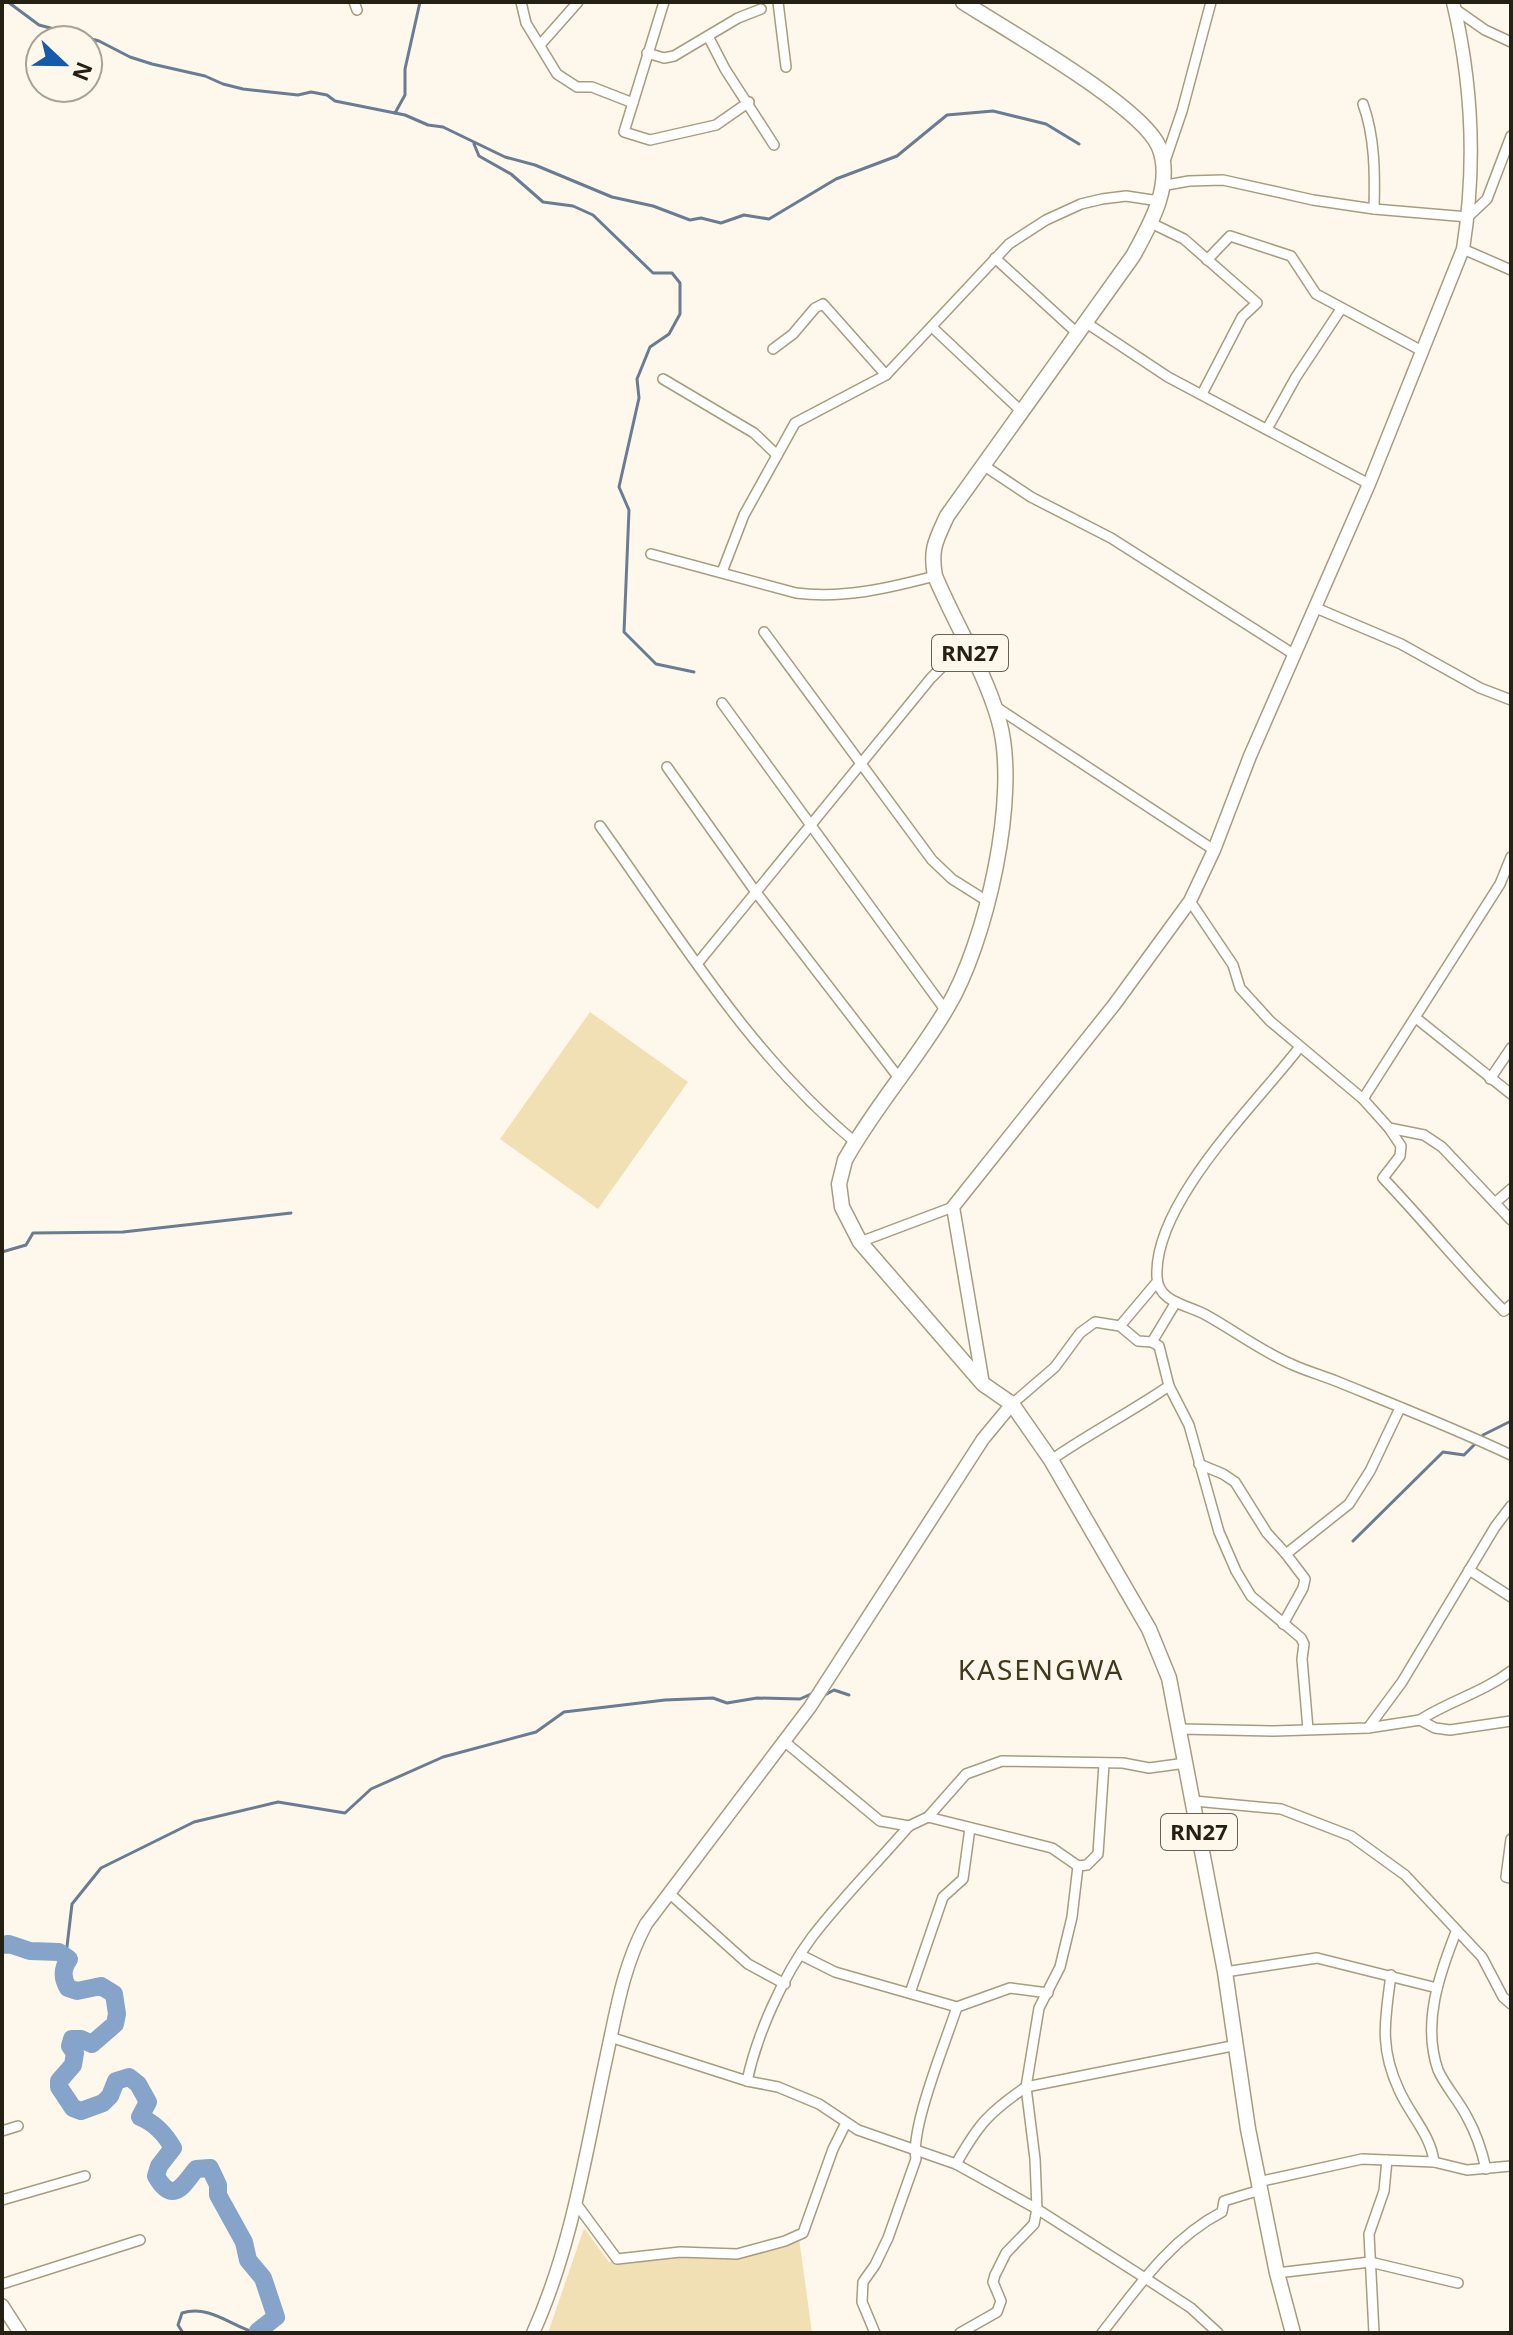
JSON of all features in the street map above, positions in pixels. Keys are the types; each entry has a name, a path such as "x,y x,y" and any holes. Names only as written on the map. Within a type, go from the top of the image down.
{"main road":[{"path":"963,2 1079,76 1133,115 1158,145 1163,166"},
{"path":"983,1384 953,1207 1114,1005 1190,901 1369,484 1463,249 1468,217 1470,101 1454,5"},
{"name":"RN27","path":"1163,166 1160,194 1151,223 1133,256 947,516 933,545 931,557 935,576 999,721 1006,759 1004,827 987,901 961,984 946,1011 855,1142 845,1160 839,1184 842,1207 860,1242 983,1384 1012,1404 1051,1460 1149,1629 1169,1678 1225,1972 1248,2129 1289,2332"},
{"path":"533,2333 563,2253 632,1950 646,1924 785,1742 983,1439 1012,1404"},
{"path":"2,2305 20,2333"}],"street":[{"path":"521,2 526,23 557,74 577,87 592,87 633,103"},
{"path":"540,45 578,2"},
{"path":"664,2 624,132 650,140 716,125 749,102"},
{"path":"778,2 786,67"},
{"path":"1163,166 1182,111 1211,2"},
{"path":"1454,5 1485,30 1511,42"},
{"path":"647,53 664,58 674,56 738,18 761,9"},
{"path":"708,36 725,69 774,145"},
{"path":"1363,104 1369,121 1375,175 1374,209"},
{"path":"722,572 744,515 795,423 886,375 1009,244 1046,220 1081,204 1160,194 1189,181 1223,180 1313,200 1468,217 1487,199 1511,136"},
{"path":"1151,223 1184,239 1257,303 1242,317 1202,394"},
{"path":"1207,260 1230,236 1291,256 1316,294 1422,351"},
{"path":"1463,249 1511,270"},
{"path":"995,258 1081,327 1369,484"},
{"path":"773,349 823,304 886,375"},
{"path":"1267,429 1296,377 1341,309"},
{"path":"932,327 1021,411"},
{"path":"663,379 754,433 777,455"},
{"path":"983,465 1031,497 1111,538 1295,655"},
{"path":"651,554 796,593 820,596 884,590 935,576"},
{"path":"1316,608 1401,644 1480,688 1511,700"},
{"path":"764,632 932,860 952,879 987,901"},
{"path":"697,964 931,678 966,643"},
{"path":"722,703 946,1011"},
{"path":"993,705 1214,850"},
{"path":"667,767 755,891 899,1078"},
{"path":"600,826 740,1023 827,1119 855,1142"},
{"path":"1363,1099 1507,875 1511,857"},
{"path":"1190,901 1233,965 1240,988 1270,1021 1363,1099 1389,1128 1401,1146 1400,1156 1383,1178 1504,1311 1511,1305"},
{"path":"1416,1018 1511,1094"},
{"path":"1120,1326 1157,1282 1162,1244 1182,1195 1203,1164 1299,1048"},
{"path":"1490,1079 1511,1048"},
{"path":"1389,1128 1424,1135 1433,1141 1511,1220"},
{"path":"1496,1202 1511,1189"},
{"path":"860,1242 953,1207"},
{"path":"1157,1282 1164,1295 1205,1314 1241,1338 1292,1365 1511,1455"},
{"path":"1152,1342 1176,1302"},
{"path":"1012,1404 1055,1367 1080,1333 1095,1322 1120,1326 1138,1341 1159,1346 1169,1386 1189,1425 1219,1532 1236,1571 1251,1596 1301,1638 1304,1644 1302,1659 1308,1729"},
{"path":"1051,1460 1169,1386"},
{"path":"1286,1554 1349,1504 1370,1471 1400,1408"},
{"path":"1199,1464 1235,1482 1267,1533 1305,1579 1283,1624"},
{"path":"1368,1728 1402,1682 1511,1506"},
{"path":"1469,1570 1511,1597"},
{"path":"1181,1729 1274,1731 1368,1728 1420,1720 1490,1687 1511,1671"},
{"path":"1420,1720 1435,1728 1450,1730 1511,1721"},
{"path":"785,1742 880,1821 909,1826"},
{"path":"747,2081 754,2051 801,1955 828,1918 909,1826 928,1817 966,1774 1002,1761 1123,1763 1149,1768 1186,1763"},
{"path":"928,1817 1052,1848 1078,1866 1087,1865 1098,1854 1104,1764"},
{"path":"1194,1801 1281,1809 1351,1836 1405,1875 1482,1957 1503,1997 1511,2004"},
{"path":"910,1993 943,1897 963,1879 970,1828"},
{"path":"1511,1839 1506,1877 1511,1878"},
{"path":"960,2333 974,2330 997,2312 1001,2301 993,2282 995,2275 1006,2253 1034,2224 1037,2209 1035,2159 1026,2087 1039,2008 1060,1967 1072,1917 1078,1866"},
{"path":"669,1893 748,1964 785,1984"},
{"path":"1456,1932 1437,1988 1431,2035 1439,2071 1468,2118 1486,2169"},
{"path":"801,1955 835,1972 957,2007 1010,1988 1048,1993"},
{"path":"1225,1972 1309,1957 1437,1988"},
{"path":"1391,1975 1383,2030 1387,2055 1399,2091 1433,2148 1434,2162"},
{"path":"875,2333 862,2302 863,2282 888,2238 916,2159 917,2127 957,2007"},
{"path":"610,2037 747,2081 778,2087 819,2104 858,2130 956,2164 1037,2209 1145,2278 1191,2308 1218,2333"},
{"path":"956,2164 976,2128 1000,2105 1026,2087 1237,2045"},
{"path":"575,2202 617,2259 680,2252 737,2254 769,2247 803,2233 833,2149 846,2123"},
{"path":"2,2131 18,2126"},
{"path":"1374,2333 1369,2234 1384,2191 1387,2160"},
{"path":"1102,2333 1162,2257 1201,2223 1222,2212 1224,2201 1259,2186 1352,2161 1434,2162 1467,2170 1511,2166"},
{"path":"2,2200 85,2176"},
{"path":"2,2284 140,2240"},
{"path":"1277,2273 1370,2262 1458,2283"},
{"path":"1199,2333 1209,2323"}],"shaded area":[{"path":"590,1012 688,1082 598,1209 500,1139"},
{"path":"584,2228 609,2262 740,2254 799,2238 812,2333 548,2333"}],"waterway":[{"path":"8,2 39,25 99,41 130,57 243,89 298,95 311,92 327,95 335,101 405,115 428,125 443,127 505,157 535,165 612,197 653,206 690,220 701,218 721,223 744,215 769,219 836,179 897,156 947,115 993,111 1046,124 1079,144"},
{"path":"395,113 405,95 405,69 420,2"},
{"path":"474,144 479,156 511,174 543,202 573,206 593,215 653,273 672,273 680,283 680,314 669,334 650,347 637,379 639,398 619,487 629,510 624,632 656,664 694,672"},
{"path":"2,1252 26,1245 33,1233 123,1232 291,1213"},
{"path":"1483,1435 1511,1421"},
{"path":"1353,1541 1443,1452 1464,1455 1474,1445"},
{"path":"823,1696 834,1690 849,1695"},
{"path":"66,1955 72,1904 101,1868 194,1822 278,1802 345,1813 371,1789 443,1757 536,1732 564,1712 665,1700 713,1698 727,1703 757,1698 800,1699 811,1694"},
{"path":"2,1945 9,1944 30,1951 59,1952 69,1959 64,1974 68,1988 77,1991 101,1986 114,1994 115,2024 92,2044 72,2039 70,2046 75,2053 73,2065 59,2081 59,2087 73,2108 81,2111 103,2103 110,2096 116,2081 129,2077 138,2084 148,2102 140,2117 159,2130 173,2148 159,2166 156,2176 162,2185 173,2191 187,2181 196,2169 210,2168 218,2185 218,2195 244,2242 248,2260 263,2278 276,2317 258,2331"},
{"path":"183,2333 178,2325 182,2313 193,2311 213,2314 258,2333"}],"district":[{"name":"KASENGWA","path":"1041,1670"}]}
